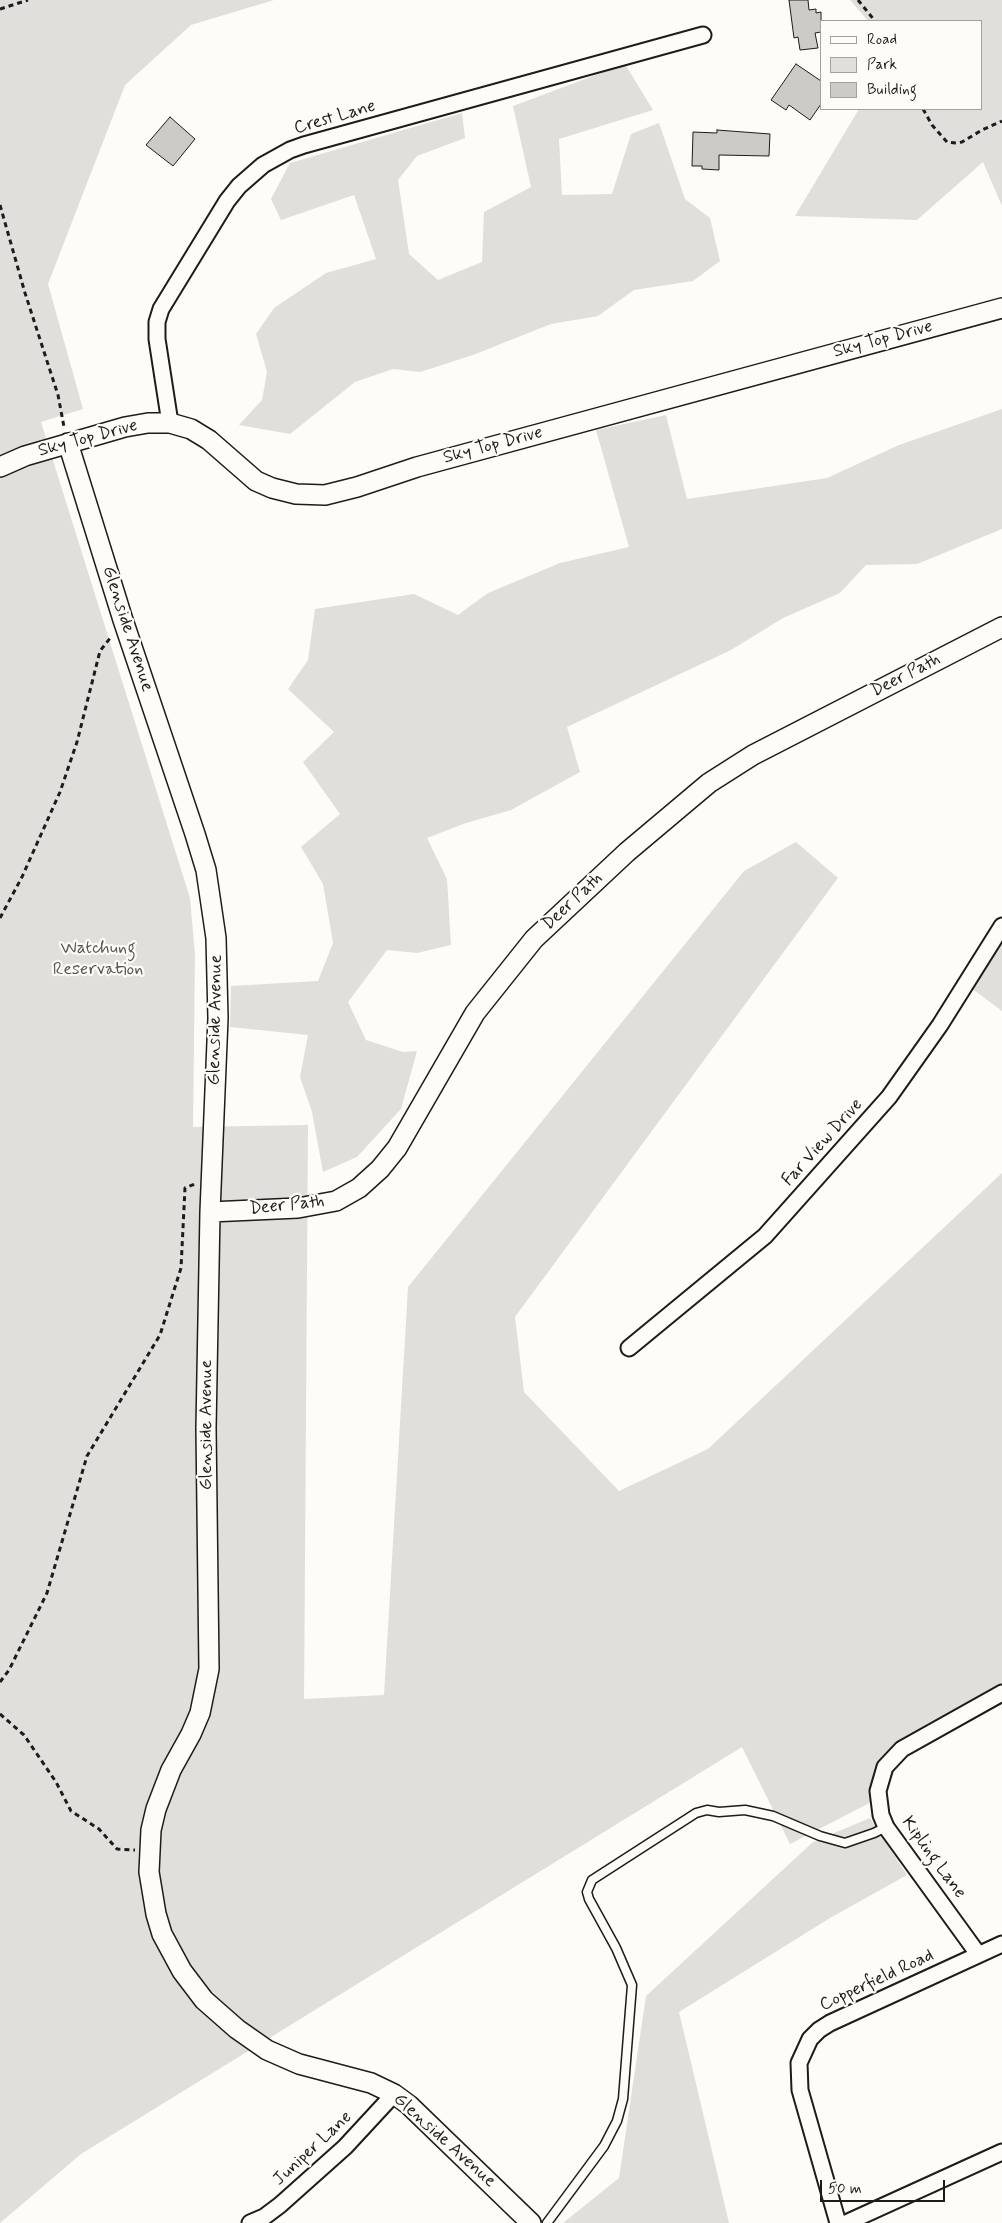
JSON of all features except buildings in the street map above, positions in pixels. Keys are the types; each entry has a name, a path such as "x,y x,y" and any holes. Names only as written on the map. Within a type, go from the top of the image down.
{"street":[{"name":"Crest Lane","path":"170,422 157,338 157,322 161,309 227,201 239,186 263,165 290,150 304,145 703,35"},
{"name":"Sky Top Drive","path":"0,467 25,456 68,443 148,423 170,422 191,429 209,440 256,480 272,488 296,494 326,495 417,467 1002,308"},
{"name":"Glenside Avenue","path":"68,443 123,620 195,834 212,901 218,975 210,1212 206,1428 209,1669 206,1691 194,1727 171,1770 160,1796 151,1830 149,1851 152,1893 162,1934 182,1972 204,2000 237,2029 267,2050 299,2064 371,2082 394,2094 409,2105 532,2223"},
{"name":"Deer Path","path":"210,1212 298,1208 336,1201 359,1188 397,1148 475,1013 528,946 627,852 709,783 752,755 1002,627"},
{"name":"Far View Drive","path":"630,1348 765,1236 889,1097 940,1025 1002,926"},
{"name":"Kipling Lane","path":"978,1954 886,1827 881,1815 878,1791 886,1767 902,1748 1002,1693"},
{"name":"Copperfield Road","path":"838,2223 800,2090 799,2070 803,2051 810,2039 830,2023 1002,1944"},
{"name":"Juniper Lane","path":"250,2223 280,2205 345,2147 394,2094"},
{"path":"846,2223 1002,2152"}],"lane":[{"path":"547,2223 604,2146 618,2121 623,2099 632,1985 616,1948 589,1899 587,1892 592,1880 696,1813 707,1810 719,1812 745,1810 773,1816 820,1836 845,1843 886,1827"}],"path":[{"path":"0,9 28,0"},
{"path":"858,0 874,20"},
{"path":"924,110 937,131 947,142 962,142 1002,121"},
{"path":"0,205 25,293 58,395 68,443"},
{"path":"0,918 22,877 60,792 77,742 100,651 123,620"},
{"path":"0,1682 9,1670 46,1594 87,1456 160,1335 180,1268 184,1188 211,1179"},
{"path":"0,1714 24,1735 56,1782 71,1811 99,1829 116,1849 149,1851"}],"green space":[{"name":"Watchung Reservation","path":"0,0 274,0 191,25 125,85 48,284 83,409 41,422 190,898 195,955 193,1127 308,1125 304,1699 384,1695 408,1287 744,871 796,842 838,878 515,1317 524,1392 619,1491 708,1449 1002,1173 1002,1700 902,1751 885,1795 790,1844 742,1747 81,2154 0,2223"},
{"path":"850,0 1002,0 1002,206 983,162 917,220 795,216 858,110 982,110 982,20 867,20"},
{"path":"625,64 653,110 559,139 562,195 612,194 631,134 659,123 685,199 710,218 720,261 693,281 634,290 598,316 551,324 473,355 420,372 393,369 355,382 290,434 239,425 262,400 267,372 256,334 274,308 326,273 376,259 354,195 281,220 271,199 290,163 462,113 465,138 417,156 398,180 409,254 438,280 482,262 484,212 531,187 513,106"},
{"path":"1002,409 1002,529 917,564 866,565 840,593 783,618 731,650 567,727 580,772 511,810 466,823 427,838 447,879 451,945 417,953 387,950 348,1002 366,1040 403,1052 417,1051 401,1109 357,1157 323,1172 312,1112 300,1077 308,1035 230,1027 231,986 318,981 333,943 323,884 301,847 340,814 303,762 334,732 288,689 308,660 315,609 414,594 458,615 488,593 560,563 629,547 596,430 666,415 687,499 827,478 899,445"},
{"path":"1002,921 1002,1011 967,985"},
{"path":"870,1818 907,1875 830,1918 679,2012 729,2223 563,2223 619,2178 646,1996 813,1842"}]}
